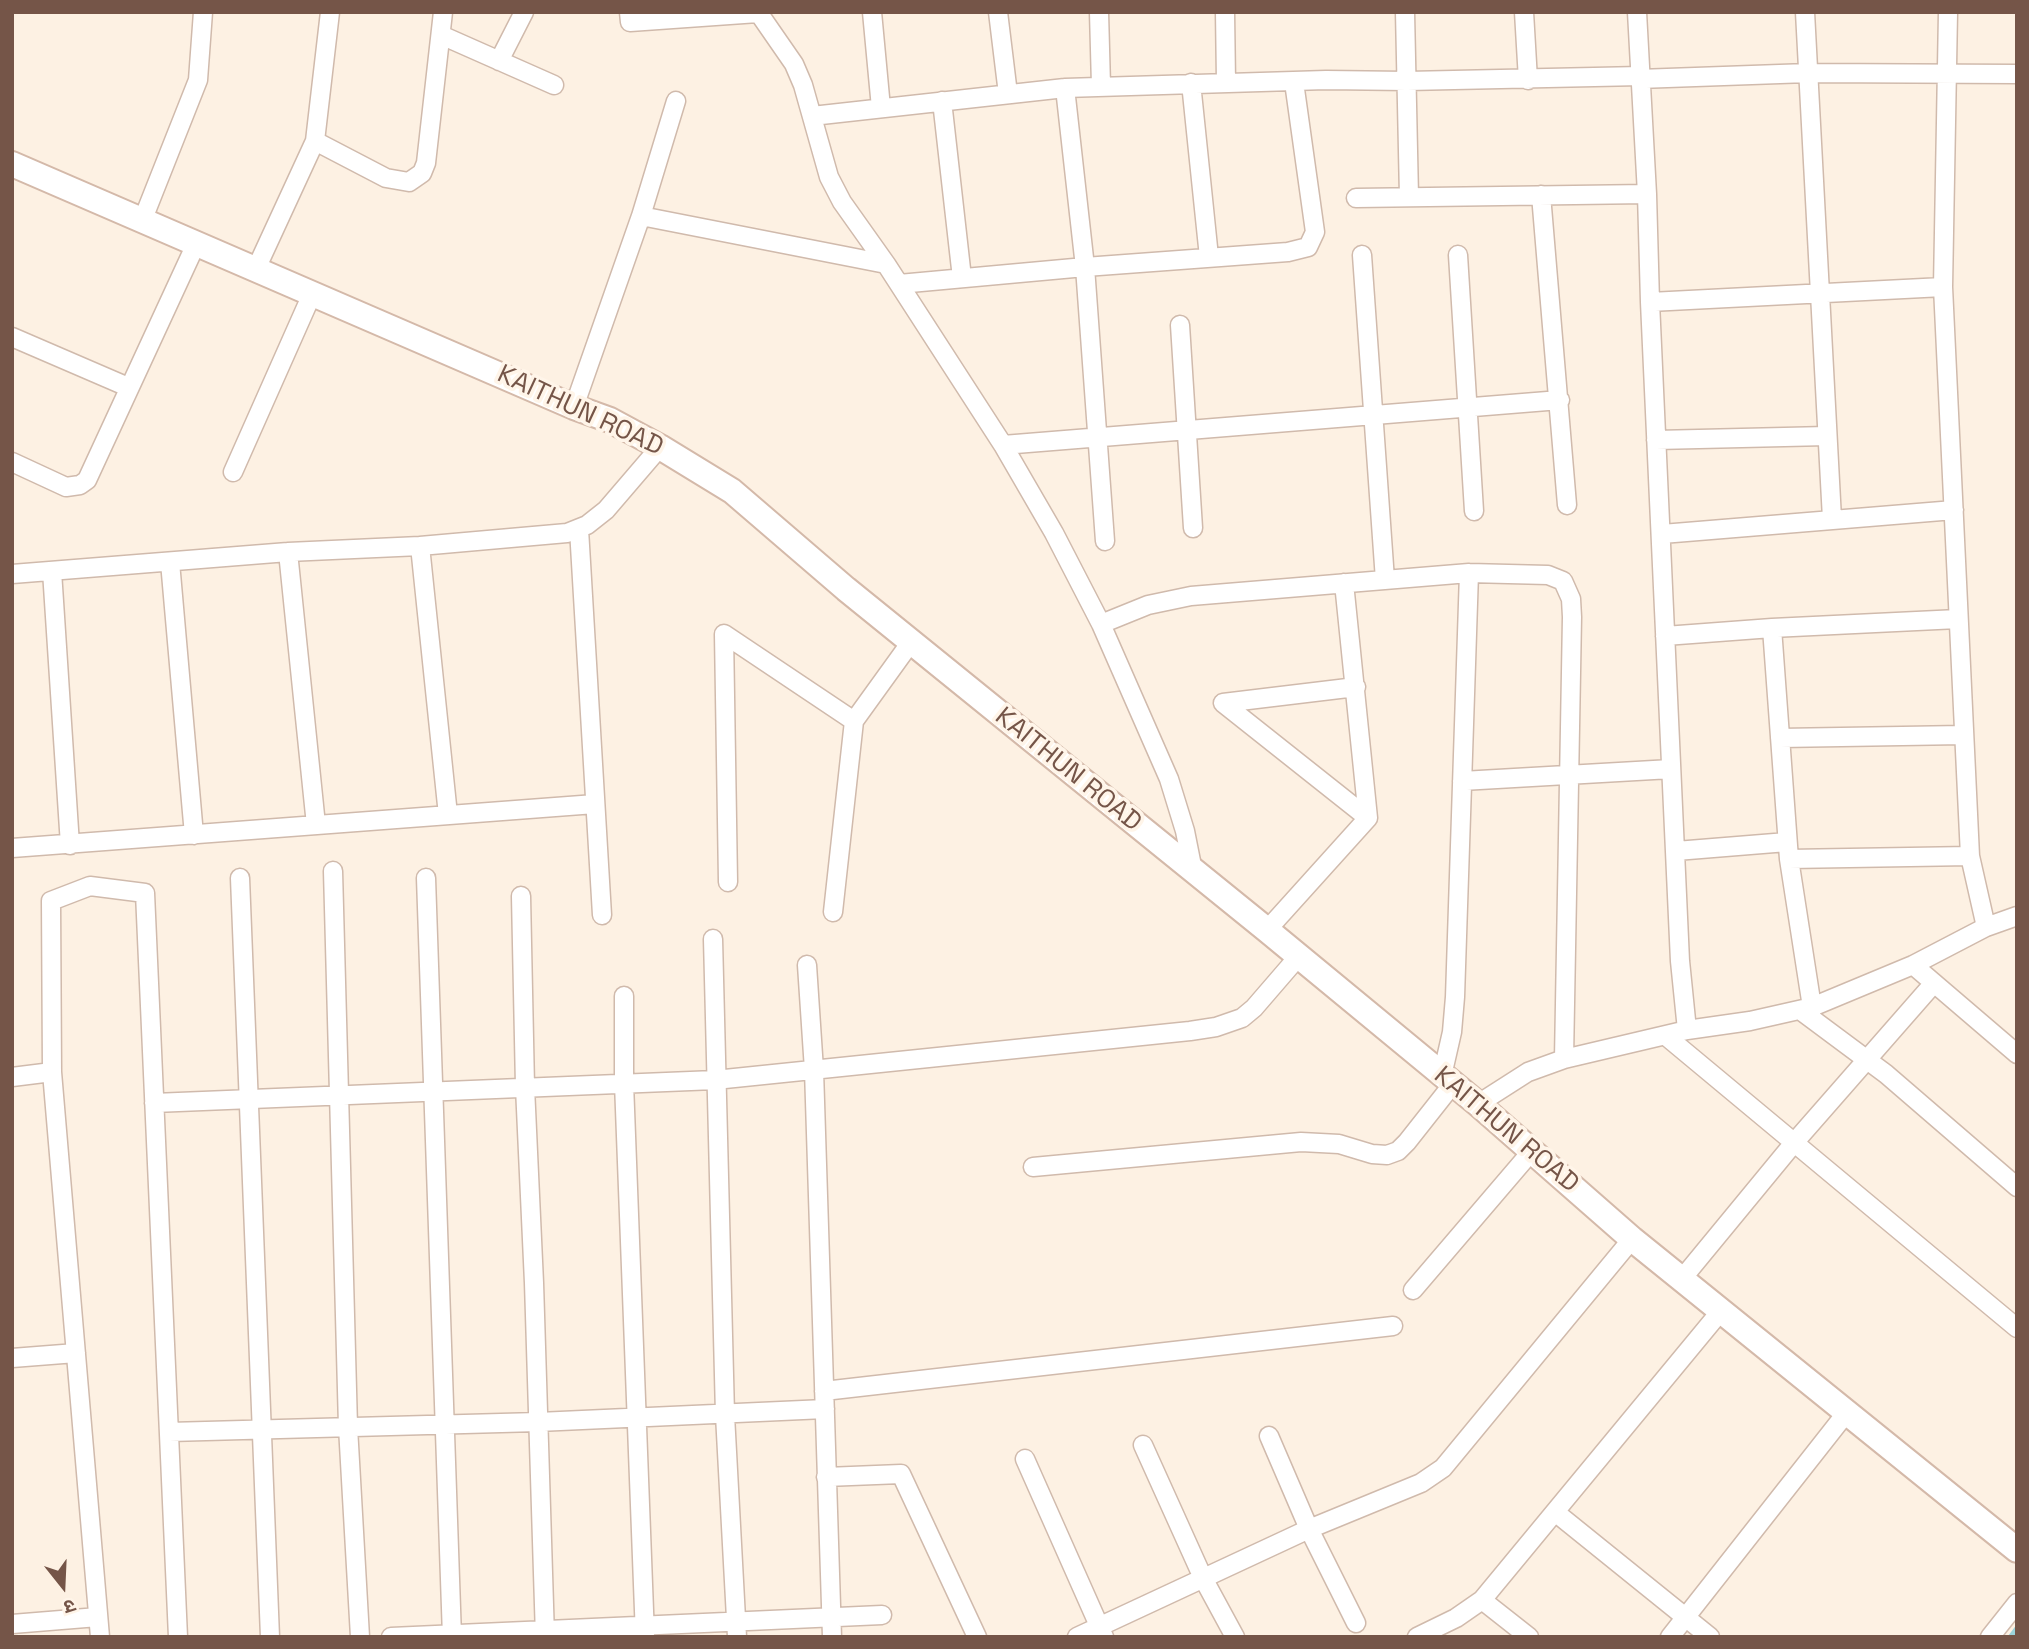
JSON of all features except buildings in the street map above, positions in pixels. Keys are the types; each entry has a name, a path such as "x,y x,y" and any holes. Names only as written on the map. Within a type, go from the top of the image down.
{"street":[{"path":"143,219 198,80 203,12"},
{"path":"256,270 315,141 330,12"},
{"path":"315,141 386,178 401,182 416,179 422,173 426,163 443,12"},
{"path":"499,61 524,12"},
{"path":"629,12 630,22 758,13 794,64 829,177 842,202 886,264 1003,445 1054,533 1101,624 1169,779 1185,831 1193,871"},
{"path":"872,12 881,108"},
{"path":"998,12 1008,94"},
{"path":"1099,12 1101,86"},
{"path":"1225,12 1226,82"},
{"path":"1405,12 1409,197"},
{"path":"1524,12 1528,80"},
{"path":"1637,12 1680,961 1687,1030"},
{"path":"1805,12 1832,519"},
{"path":"1948,12 1943,287 1970,856 1986,927"},
{"path":"441,34 554,85"},
{"path":"812,116 1101,86 1808,73 2017,74"},
{"path":"899,284 1209,257 1288,253 1303,249 1313,241 1315,232 1294,82"},
{"path":"1191,83 1209,257"},
{"path":"1065,88 1086,267 1105,541"},
{"path":"574,407 641,216 676,101"},
{"path":"942,101 962,278"},
{"name":"KAITHUN ROAD","path":"12,164 574,407 610,420 732,491 911,642 1478,1104 1681,1280 2017,1550"},
{"path":"1356,198 1647,194"},
{"path":"1541,195 1567,505"},
{"path":"641,216 886,264"},
{"path":"12,462 66,487 80,485 87,480 196,244"},
{"path":"1362,255 1385,580"},
{"path":"1458,255 1474,511"},
{"path":"1650,302 1943,287"},
{"path":"233,472 312,294"},
{"path":"1180,324 1193,528"},
{"path":"12,337 128,387"},
{"path":"1003,445 1560,400"},
{"path":"1656,440 1827,436"},
{"path":"12,574 288,552 420,546 555,535 579,529 606,510 660,447"},
{"path":"1662,534 1954,510"},
{"path":"579,529 602,915"},
{"path":"420,546 448,815"},
{"path":"288,552 316,825"},
{"path":"170,562 194,835"},
{"path":"52,571 70,845"},
{"path":"1101,624 1148,606 1191,596 1469,573 1548,575 1557,578 1567,587 1573,617 1564,1059"},
{"path":"1033,1167 1301,1142 1339,1144 1387,1155 1398,1151 1407,1142 1447,1080 1455,997 1469,573"},
{"path":"1267,930 1368,818 1344,583"},
{"path":"1665,635 1958,619"},
{"path":"1772,628 1788,850 1806,1009 2017,1187"},
{"path":"728,882 724,634 853,721"},
{"path":"833,912 853,721 911,642"},
{"path":"1356,687 1223,703 1368,818"},
{"path":"1780,738 1963,735"},
{"path":"1462,781 1671,769"},
{"path":"12,848 595,804"},
{"path":"1676,851 1788,850 1970,856"},
{"path":"332,870 348,1427 360,1637"},
{"path":"240,878 270,1637"},
{"path":"426,878 452,1635"},
{"path":"100,1637 52,1072 51,901 90,886 145,893 178,1637"},
{"path":"521,896 525,1087 545,1633"},
{"path":"1478,1104 1528,1072 1564,1059 1687,1030 1806,1009 1913,965 1986,927 2017,916"},
{"path":"713,939 725,1415 737,1629"},
{"path":"154,1103 715,1080 1216,1027 1242,1018 1254,1008 1298,957"},
{"path":"807,965 814,1070 832,1637"},
{"path":"1913,965 2017,1054"},
{"path":"1681,1280 1793,1144 1934,983"},
{"path":"624,996 624,1083 645,1631"},
{"path":"1666,1036 2017,1328"},
{"path":"12,1077 52,1072"},
{"path":"1413,1290 1531,1152"},
{"path":"1077,1637 1102,1632 1203,1578 1309,1529 1421,1483 1443,1468 1632,1239"},
{"path":"1417,1637 1456,1618 1482,1600 1720,1312"},
{"path":"824,1391 1393,1326"},
{"path":"12,1358 76,1353"},
{"path":"169,1432 538,1423 825,1409"},
{"path":"1670,1637 1847,1412"},
{"path":"1269,1436 1309,1529 1356,1623"},
{"path":"1143,1446 1203,1578 1236,1637"},
{"path":"1025,1459 1102,1632"},
{"path":"826,1477 901,1474 977,1637"},
{"path":"1555,1512 1710,1637"},
{"path":"1482,1600 1529,1637"},
{"path":"1990,1637 2017,1603"},
{"path":"391,1637 737,1629 831,1617 882,1615"},
{"path":"12,1624 98,1617"}],"waterway":[{"path":"2011,1637 2017,1629"}]}
